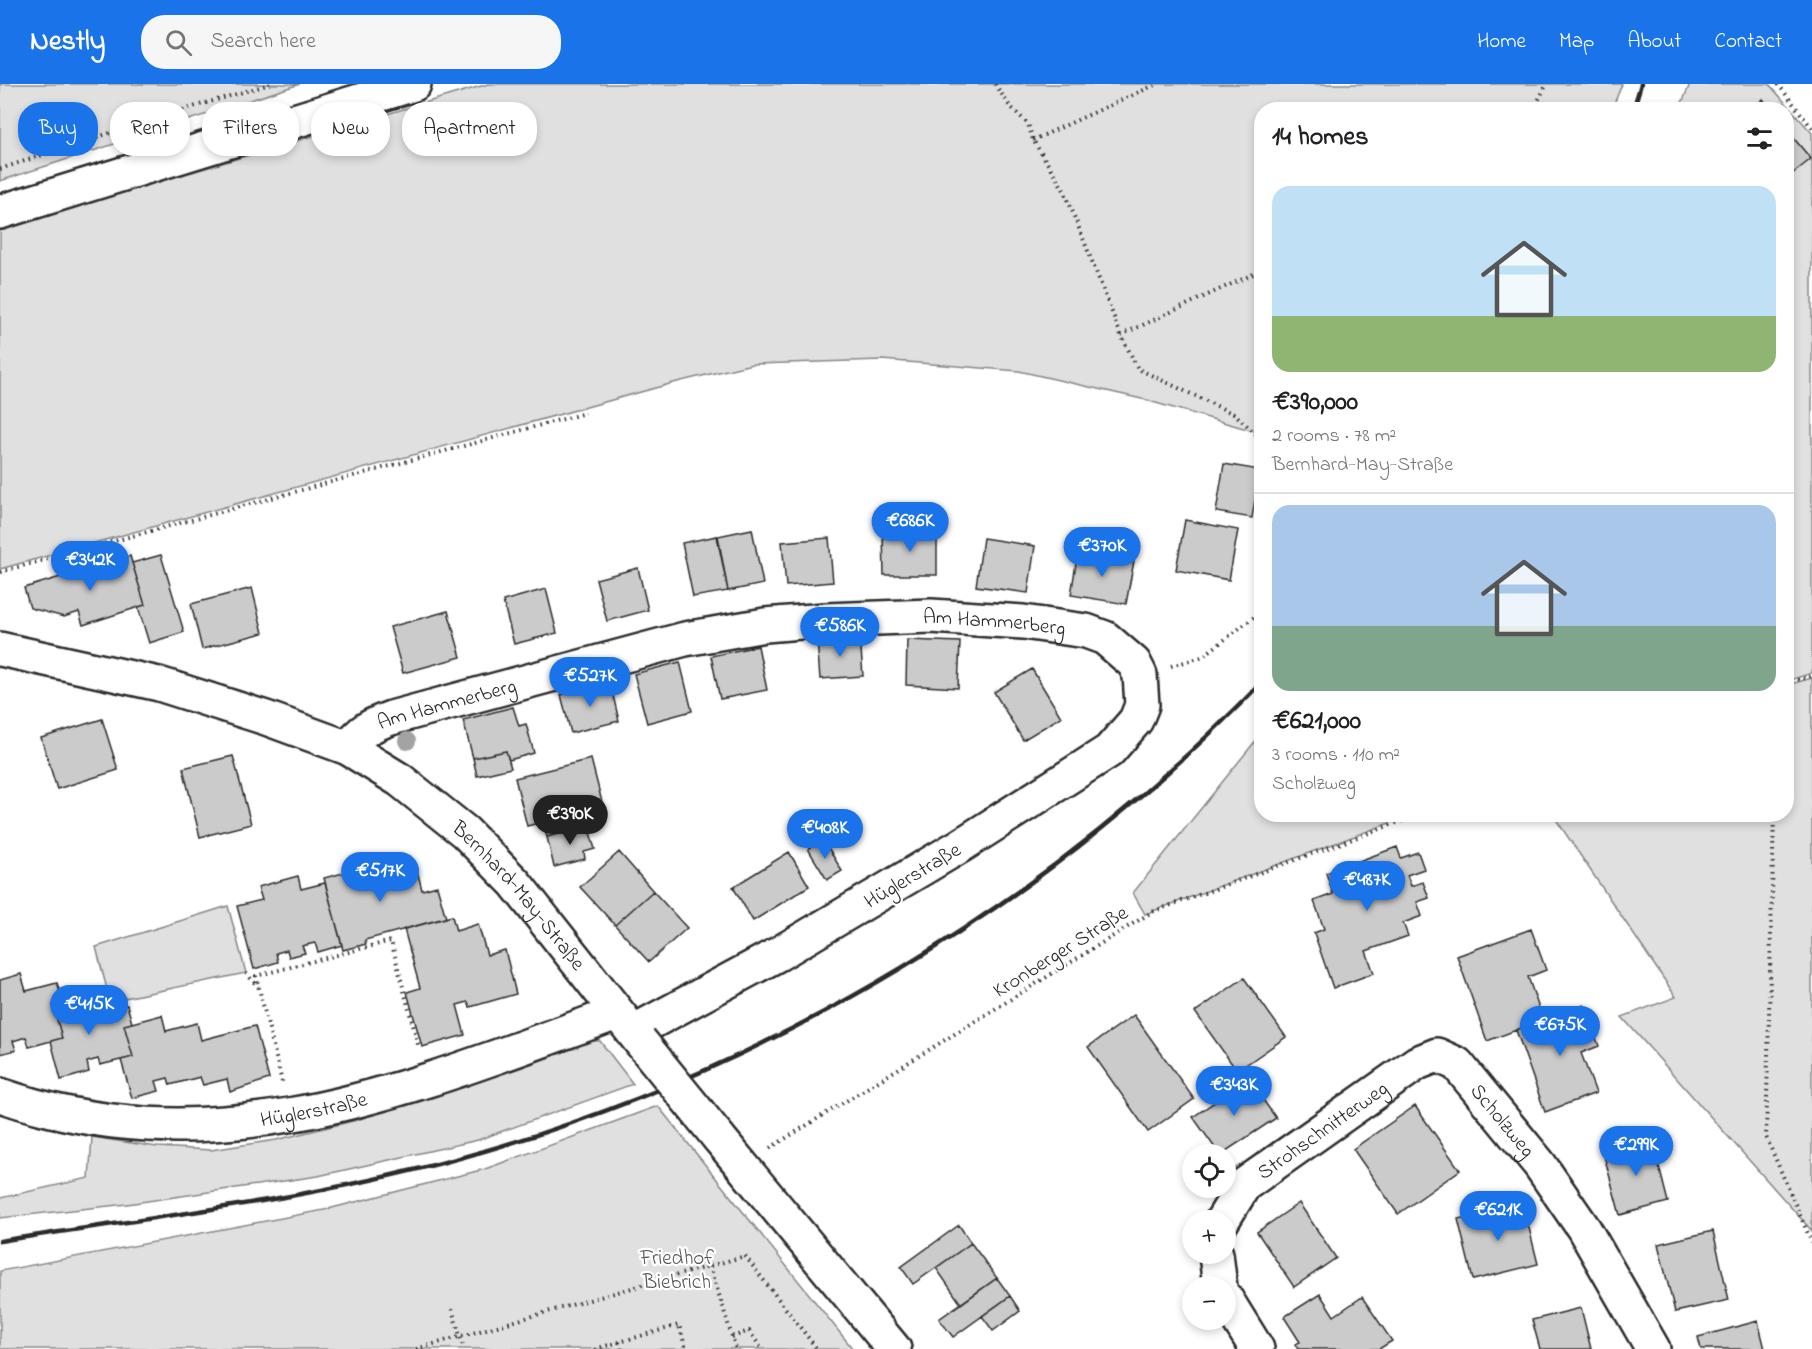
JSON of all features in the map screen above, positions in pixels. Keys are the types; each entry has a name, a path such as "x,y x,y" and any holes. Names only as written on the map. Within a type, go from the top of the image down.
{"street":[{"path":"0,212 414,84"},
{"name":"Am Hammerberg","path":"348,748 358,734 371,725 391,718 685,639 765,625 932,616 1023,622 1086,631 1105,638 1123,651 1134,663 1140,675"},
{"name":"Bernhard-May-Straße","path":"0,649 159,684 266,718 348,748 400,780 465,832 515,883 741,1166 894,1349"},
{"name":"Hüglerstraße","path":"0,1095 67,1114 154,1126 207,1126 290,1115 363,1101 428,1081 630,1028 778,954 1084,770 1109,752 1136,720 1142,705 1140,675"},
{"name":"Strohschnitterweg","path":"1229,1210 1244,1185 1417,1063 1437,1055"},
{"name":"Scholzweg","path":"1437,1055 1457,1064 1540,1165 1584,1228 1653,1349"},
{"path":"1236,1315 1257,1349"}],"path":[{"path":"0,169 156,118 270,84"},
{"path":"995,84 1009,105 1028,124 1033,140 1064,190 1121,335 1138,369 1236,415 1254,432"},
{"path":"1033,140 1158,84"},
{"path":"1537,102 1547,84"},
{"path":"1778,84 1792,102"},
{"path":"1794,105 1812,128"},
{"path":"1121,335 1254,274"},
{"path":"0,572 585,413"},
{"path":"1202,657 1254,617"},
{"path":"1794,681 1812,676"},
{"name":"Kronberger Straße","path":"741,1166 1152,912 1399,822"},
{"path":"1774,822 1766,1137 1812,1243"},
{"path":"290,1115 256,976 391,942 428,1081"},
{"path":"246,973 259,988"},
{"path":"416,1349 745,1256 817,1349"},
{"path":"710,1266 736,1349"},
{"path":"452,1309 464,1349"},
{"path":"595,1349 679,1325 686,1349"},
{"path":"732,1337 749,1331 762,1349"},
{"path":"619,1342 621,1349"}],"green space":[{"path":"0,84 300,84 244,102 202,102 202,116 190,120 190,102 110,102 110,145 98,149 98,102 18,102 18,156 77,156 0,181"},
{"path":"488,84 1622,84 1615,102 1254,102 1254,431 1142,399 1019,371 882,360 752,364 677,382 0,569 0,229 246,156 299,156 299,140 311,137 311,156 390,156 390,113 402,110 402,156 537,156 537,102 427,102"},
{"path":"1690,84 1769,84 1785,102 1682,102"},
{"path":"1794,112 1812,133 1812,673 1794,679"},
{"path":"1812,678 1812,1231 1622,1017 1676,997 1558,822 1794,822 1794,683"},
{"path":"1254,743 1254,822 1392,822 1145,914 1133,893"},
{"path":"228,906 246,973 110,1001 96,947"},
{"path":"589,1041 600,1041 633,1084 478,1140 318,1176 127,1204 0,1218 0,1198 89,1178 92,1137 157,1147 211,1150 276,1140 357,1120"},
{"name":"Friedhof Biebrich","path":"658,1106 853,1349 0,1349 0,1271 324,1210 485,1169"}],"building":[{"path":"1794,139 1811,159 1794,173"},
{"path":"1224,464 1254,469 1252,518 1216,512"},
{"path":"1185,520 1238,530 1229,580 1176,570"},
{"path":"752,529 763,584 728,591 718,536"},
{"path":"883,532 937,532 937,575 884,575"},
{"path":"717,536 728,591 693,597 682,543"},
{"path":"829,538 833,582 786,586 782,542"},
{"path":"983,538 1035,546 1028,593 976,586"},
{"path":"1078,551 1134,561 1126,604 1071,595"},
{"path":"161,555 184,632 149,643 138,607 145,605 132,563"},
{"path":"130,556 145,605 83,625 79,612 64,617 30,608 24,588"},
{"path":"638,568 648,610 607,621 596,579"},
{"path":"252,588 263,633 202,649 191,604"},
{"path":"546,589 557,633 514,644 503,601"},
{"path":"448,611 461,657 403,673 390,627"},
{"path":"860,636 863,676 820,679 817,639"},
{"path":"907,640 960,642 958,688 906,685"},
{"path":"758,646 767,690 720,699 711,656"},
{"path":"680,662 692,711 647,723 634,674"},
{"path":"1032,669 1061,717 1023,740 994,692"},
{"path":"610,682 619,721 571,733 561,695"},
{"path":"513,707 519,726 526,724 534,753 509,760 506,751 473,758 463,720"},
{"path":"102,719 118,770 57,789 41,738"},
{"path":"506,751 511,768 477,776 473,758"},
{"path":"233,756 251,824 200,837 183,768"},
{"path":"591,759 603,806 527,826 515,778"},
{"path":"584,810 588,826 547,837 542,822"},
{"path":"588,826 595,849 584,852 585,859 554,867 547,837"},
{"path":"823,839 842,871 827,880 808,849"},
{"path":"1397,847 1401,858 1418,852 1424,869 1407,875 1411,886 1423,882 1429,898 1417,902 1422,916 1403,923 1408,936 1366,951 1374,973 1333,988 1314,933 1324,929 1314,901 1333,894 1326,873"},
{"path":"619,852 653,891 615,925 580,887"},
{"path":"789,852 809,886 753,921 733,887"},
{"path":"401,858 406,878 418,874 422,890 437,886 446,918 365,940 366,944 343,950 324,878"},
{"path":"298,876 301,889 325,883 342,945 318,952 315,943 302,946 305,953 289,957 287,950 276,953 278,962 254,969 237,906 262,900 258,887"},
{"path":"653,891 687,928 649,962 615,925"},
{"path":"452,916 456,931 478,924 487,955 505,950 516,994 470,1007 468,1002 457,1005 465,1035 422,1047 407,992 420,988 404,929"},
{"path":"1531,929 1546,970 1528,977 1543,1020 1487,1041 1457,956"},
{"path":"21,974 26,991 57,983 63,1002 53,1005 62,1038 29,1047 26,1037 13,1041 16,1050 0,1054 0,980"},
{"path":"1244,978 1286,1037 1237,1071 1195,1012"},
{"path":"92,995 96,1013 127,1005 132,1023 124,1025 133,1057 100,1065 98,1059 87,1062 89,1072 61,1080 51,1041 62,1038 53,1005"},
{"path":"1584,1005 1599,1046 1581,1053 1596,1093 1545,1112 1516,1030"},
{"path":"162,1015 166,1031 197,1023 201,1040 255,1026 269,1079 230,1092 227,1079 203,1085 200,1077 170,1085 168,1078 156,1081 159,1091 132,1098 121,1060 133,1057 124,1025"},
{"path":"1134,1015 1194,1099 1148,1132 1088,1047"},
{"path":"1248,1079 1276,1118 1236,1144 1212,1144 1193,1117"},
{"path":"1415,1106 1460,1170 1398,1214 1353,1149"},
{"path":"1652,1139 1668,1202 1620,1215 1603,1152"},
{"path":"1299,1203 1336,1258 1294,1287 1257,1232"},
{"path":"1523,1204 1538,1264 1473,1280 1458,1219"},
{"path":"959,1225 971,1243 913,1284 901,1267"},
{"path":"1713,1231 1729,1300 1675,1312 1658,1244"},
{"path":"971,1243 997,1278 961,1304 936,1268"},
{"path":"997,1278 1010,1296 953,1337 939,1319"},
{"path":"1320,1294 1334,1316 1362,1297 1392,1341 1379,1349 1298,1349 1295,1344 1300,1342 1284,1317"},
{"path":"1010,1296 1020,1311 993,1331 982,1316"},
{"path":"1581,1308 1591,1349 1540,1349 1532,1320"},
{"path":"1758,1321 1765,1349 1701,1349 1698,1337"}],"railway":[{"path":"1635,102 1641,84"},
{"path":"0,1241 302,1194 422,1168 481,1152 590,1116 697,1073 801,1024 902,968 999,905 1091,837 1179,762 1254,690"}]}
